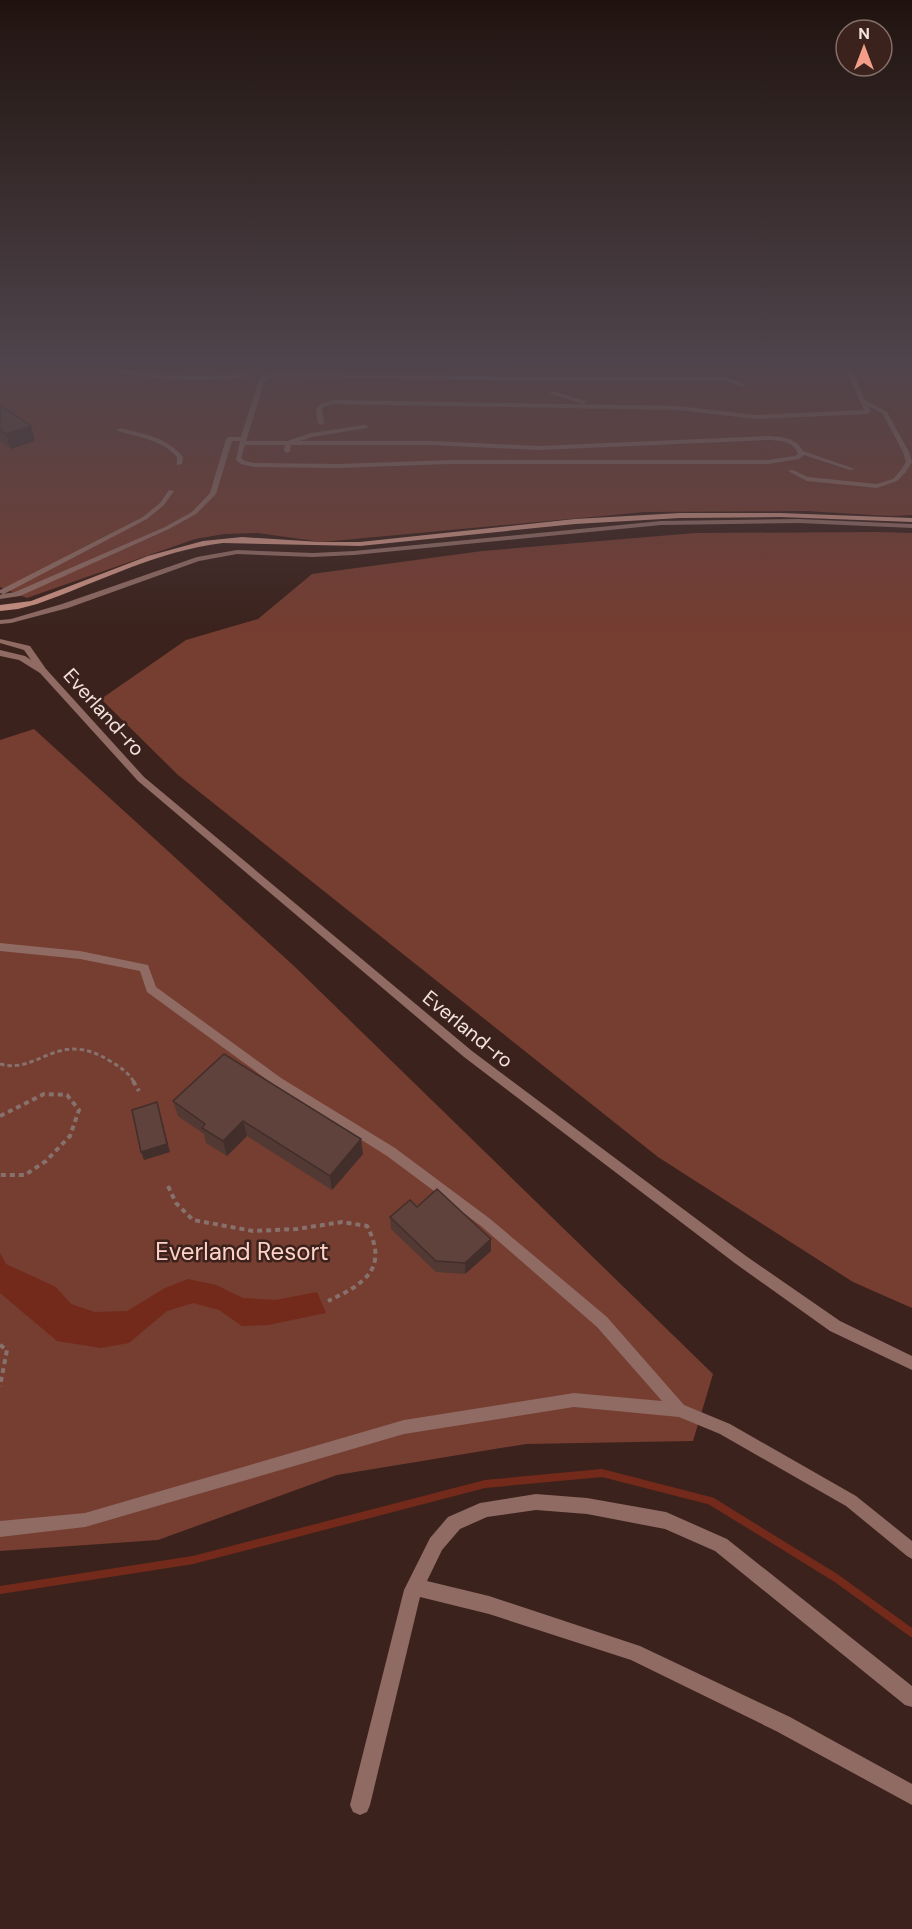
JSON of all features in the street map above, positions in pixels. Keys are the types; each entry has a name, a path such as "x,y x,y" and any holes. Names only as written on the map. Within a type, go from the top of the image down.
{"street":[{"path":"0,608 21,606 144,561 202,543 240,539 317,546 358,544 566,522 739,514 912,520"},
{"path":"0,597 48,597"},
{"path":"0,653 22,658 43,671"},
{"path":"0,660 43,671"},
{"path":"360,1805 414,1587 436,1544 454,1523 486,1509 536,1502 587,1506 666,1521 721,1545 912,1698"},
{"path":"414,1587 489,1605 634,1652 783,1724 912,1795"}],"lane":[{"path":"177,453 180,457 179,464"},
{"path":"0,597 27,589 194,513 213,494 226,453"},
{"path":"238,453 237,456 243,463 301,466 461,462 768,462 797,458 800,453"},
{"path":"804,453 852,469"},
{"path":"791,471 807,479 877,486 895,480 904,471 909,462 906,453"},
{"path":"0,597 145,518 162,504 171,491"},
{"path":"0,622 65,606 197,559 237,552 344,554 661,523 799,521 912,526"},
{"name":"Everland-ro","path":"0,641 27,648 43,671 141,779 468,1054 741,1260 826,1320 912,1363"},
{"path":"0,947 80,955 144,968 151,989 277,1081 391,1152 485,1222 602,1322 679,1410"},
{"path":"0,1529 85,1520 404,1427 574,1400 679,1410 725,1429 851,1501 912,1551"}],"path":[{"path":"0,1064 11,1066 64,1048 94,1051 129,1073 139,1091"},
{"path":"0,1116 44,1094 67,1095 79,1110 70,1136 45,1161 25,1175 0,1175"},
{"path":"168,1186 176,1203 193,1220 253,1231 297,1229 342,1222 367,1226 376,1241 376,1265 364,1282 328,1301"},
{"path":"0,1345 7,1350 0,1386"}],"green space":[{"path":"0,453 912,453 912,515 890,516 806,511 645,512 322,542 258,533 224,534 195,539 27,598 0,587"},
{"path":"695,533 912,533 912,1308 853,1282 658,1157 178,775 101,699 186,640 258,619 312,574 482,551"},
{"name":"Everland Resort","path":"34,729 294,966 713,1374 693,1441 526,1444 337,1475 158,1540 0,1551 0,740"}],"shaded area":[{"path":"0,1253 6,1264 56,1287 71,1304 95,1312 127,1311 165,1288 188,1279 216,1285 243,1298 275,1300 317,1292 326,1313 268,1325 242,1326 219,1310 193,1303 167,1311 129,1343 101,1348 57,1341 0,1293"}],"building":[{"path":"224,1054 361,1139 330,1176 243,1121 223,1141 202,1128 205,1124 173,1101"},
{"path":"157,1102 167,1144 141,1152 132,1110"},
{"path":"437,1189 491,1239 465,1263 436,1261 390,1217 410,1200 417,1207"}],"waterway":[{"path":"0,1590 193,1560 485,1484 602,1473 711,1501 836,1578 912,1633"}]}
